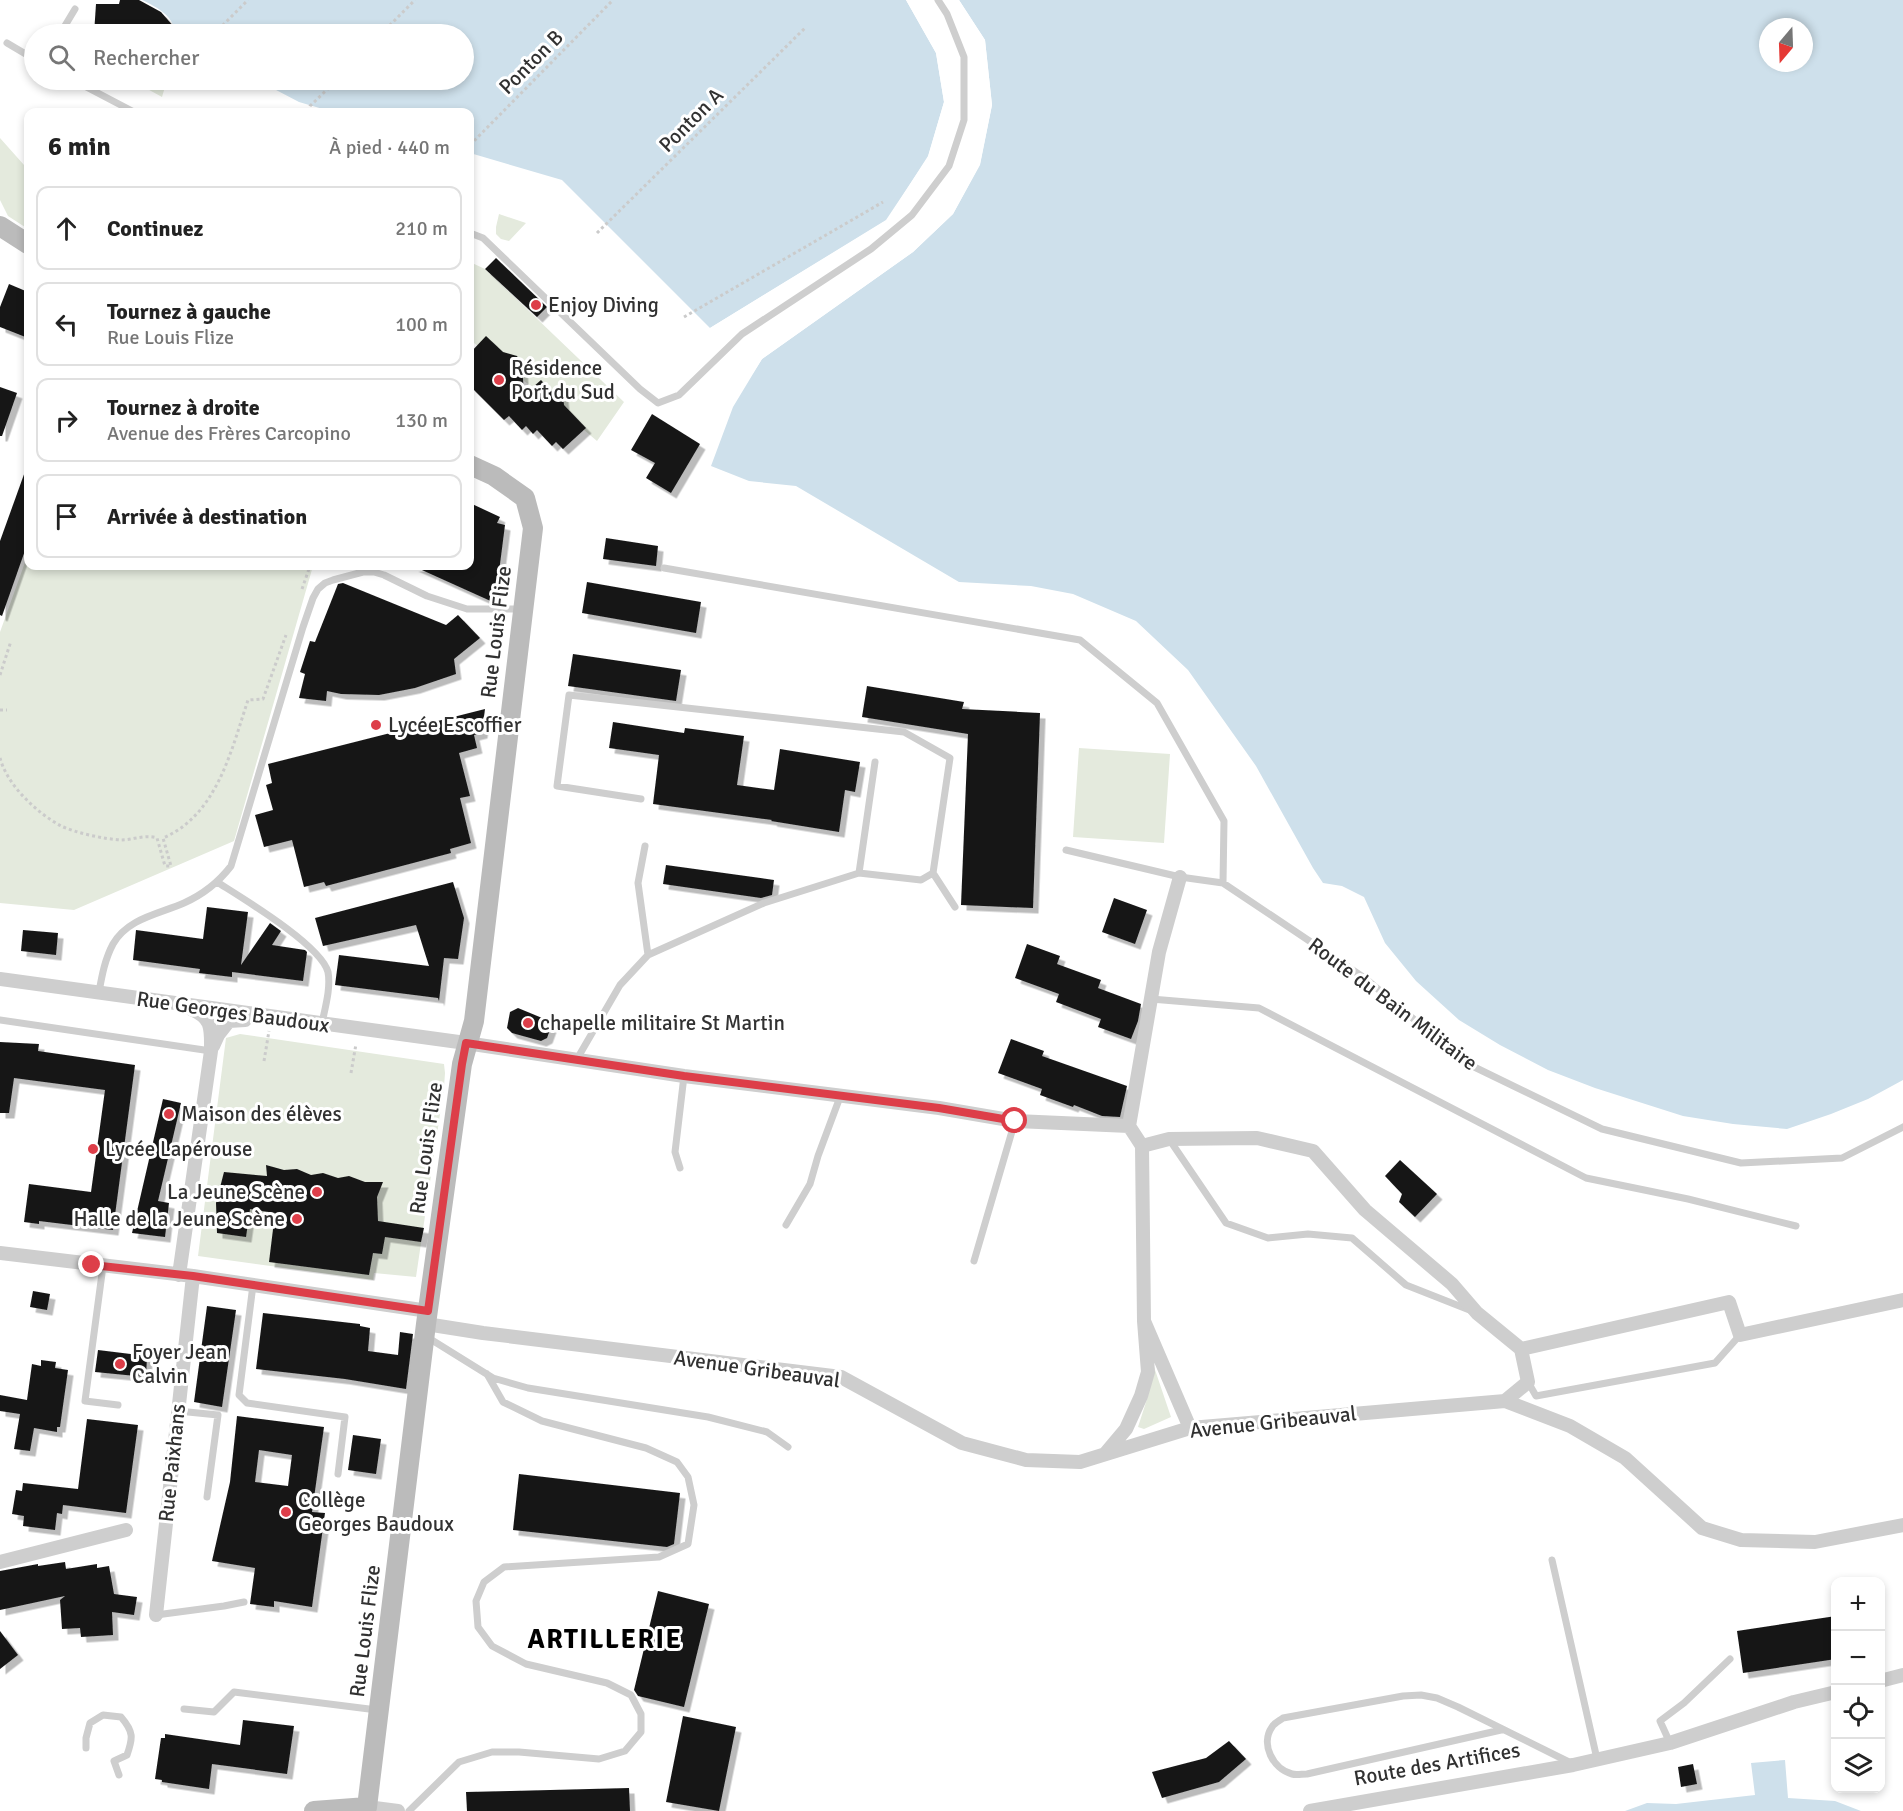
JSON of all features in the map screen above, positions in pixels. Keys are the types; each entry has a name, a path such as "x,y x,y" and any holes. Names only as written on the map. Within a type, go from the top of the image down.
{"street":[{"path":"0,226 24,241"},
{"name":"Rue Louis Flize","path":"367,1808 426,1324 462,1064 474,1021 533,528 525,498 494,476 474,467"},
{"path":"1105,1454 1126,1429 1141,1396 1148,1372 1144,1321 1142,1146 1129,1126 1160,952 1180,877"},
{"name":"Rue Georges Baudoux","path":"0,979 466,1043 684,1076 939,1108 1015,1121 1129,1126"},
{"name":"Rue Paixhans","path":"156,1615 178,1411 186,1275 211,1051 209,1021 199,1012 183,1005"},
{"name":"Rue Georges Baudoux","path":"211,1051 218,1035 229,1020 247,1020 454,1050 462,1064"},
{"path":"1142,1146 1169,1139 1257,1138 1312,1151 1365,1210 1452,1284 1477,1313 1521,1349 1528,1382 1505,1401 1570,1426 1625,1458 1702,1528 1741,1540 1815,1542 1903,1525"},
{"name":"Avenue Gribeauval","path":"0,1253 253,1285 426,1324 483,1333 841,1377 962,1443 1026,1460 1080,1462 1190,1428 1505,1401"},
{"path":"1521,1349 1729,1302 1740,1335 1903,1300"},
{"path":"1144,1321 1190,1428"},
{"path":"0,1562 126,1530"},
{"path":"1885,1680 1903,1675"},
{"path":"1573,1765 1670,1743 1794,1702 1831,1693"},
{"name":"Route des Artifices","path":"1310,1811 1573,1765"},
{"path":"314,1811 367,1808 398,1811"}],"lane":[{"path":"474,235 483,238 640,389 658,403 679,395 742,334 871,249 912,215 949,166 964,120 964,57 947,14 938,0"},
{"path":"66,24 75,9"},
{"path":"7,44 24,53"},
{"path":"92,90 126,108"},
{"path":"664,568 1080,640 1157,703 1224,820 1223,883"},
{"path":"99,992 103,967 114,942 134,922 199,896 218,882 231,866 303,627 318,590 325,583 363,572 374,572 427,596 467,609 523,609"},
{"path":"641,799 557,786 569,695 904,732 950,758 933,873 955,907"},
{"path":"859,873 875,762"},
{"path":"645,846 638,883 648,955"},
{"name":"Route du Bain Militaire","path":"1066,850 1180,877 1223,883 1366,979 1466,1063 1602,1129 1741,1163 1842,1158 1903,1127"},
{"path":"578,1059 620,985 648,955 764,903 859,873 921,880 933,873"},
{"path":"218,882 287,929 323,961 328,972 328,983 322,1024"},
{"path":"1151,999 1259,1008 1586,1178 1688,1199 1796,1226"},
{"path":"0,1020 211,1051"},
{"path":"680,1168 675,1152 684,1076"},
{"path":"786,1225 810,1184 840,1097"},
{"path":"974,1261 1015,1121"},
{"path":"1169,1139 1226,1223 1268,1238 1308,1234 1352,1238 1406,1285 1477,1313"},
{"path":"102,1266 86,1401 118,1405"},
{"path":"253,1285 239,1395 247,1403 345,1417 338,1474"},
{"path":"426,1324 493,1378 528,1388 708,1417 767,1432 788,1447"},
{"path":"1528,1382 1536,1396 1715,1364 1740,1335"},
{"path":"409,1811 459,1762 492,1752 519,1752 599,1760 625,1751 641,1732 641,1714 631,1695 607,1683 526,1664 492,1646 478,1627 476,1601 484,1582 504,1567 660,1557 688,1544 694,1504 688,1477 677,1462 646,1448 542,1421 503,1402 487,1374"},
{"path":"178,1411 218,1415 207,1497"},
{"path":"1552,1560 1597,1758"},
{"path":"156,1615 244,1602"},
{"path":"1670,1743 1660,1721 1684,1703 1730,1659"},
{"path":"184,1709 214,1712 234,1692 380,1710"},
{"path":"1501,1730 1307,1774 1292,1774 1280,1768 1269,1754 1267,1741 1273,1725 1283,1718 1403,1696 1421,1695 1437,1698 1458,1707 1573,1765"},
{"path":"86,1748 90,1723 103,1715 122,1717 130,1727 132,1740 127,1755 114,1761 119,1775"}],"path":[{"path":"224,24 248,0"},
{"path":"391,24 415,0"},
{"name":"Ponton B","path":"474,140 613,0"},
{"name":"Ponton A","path":"597,233 806,28"},
{"path":"309,108 327,90"},
{"path":"684,317 883,202"},
{"path":"302,590 309,570"},
{"path":"0,758 3,769 28,802 62,826 95,836 121,840 150,836 157,838 165,866 171,866 163,838 176,832 196,815 212,792 224,771 248,700 263,699 286,633"},
{"path":"0,675 11,641"},
{"path":"0,710 7,710"},
{"path":"264,1061 270,1024"},
{"path":"351,1073 357,1036"}],"shaded area":[{"path":"149,90 164,90 162,97"},
{"path":"0,138 24,165 24,226 8,216 0,200"},
{"path":"499,214 526,223 509,241 501,239 496,234"},
{"path":"474,264 485,269 624,402 597,441 584,430 585,427 474,343"},
{"path":"24,565 24,570 312,570 234,841 74,910 0,903 0,632"},
{"path":"1079,748 1170,754 1164,843 1073,837"},
{"name":"La Jeune Scène","path":"240,1034 444,1064 444,1087 416,1277 374,1273 373,1280 198,1256 226,1038"},
{"path":"1151,1358 1171,1417 1144,1429 1138,1427 1148,1396"}],"water":[{"path":"142,0 906,0 936,53 944,102 928,156 887,220 710,328 562,180 474,154 474,108 319,108 299,102 276,90 474,90 474,24 173,24 159,9"},
{"path":"959,0 1903,0 1903,1080 1868,1099 1787,1129 1683,1116 1595,1088 1548,1070 1459,1020 1416,981 1385,943 1364,897 1342,886 1323,883 1256,766 1188,670 1136,621 1073,594 1031,586 959,582 796,486 749,481 711,466 733,407 762,359 913,252 953,214 980,165 992,105 985,40"},
{"path":"1785,1760 1788,1798 1835,1801 1861,1811 1625,1811 1647,1803 1676,1804 1755,1795 1751,1763"}],"pier":[{"path":"906,0 909,0 938,52 946,102 931,158 888,222 712,331 710,328 886,220 928,157 944,102 936,53"},
{"path":"956,0 959,0 985,40 992,105 980,164 953,214 913,252 762,359 753,373 751,371 760,357 911,250 951,212 977,163 989,105 982,41"}],"building":[{"path":"120,0 139,0 161,12 171,24 95,24 96,4 119,4"},
{"path":"496,258 547,307 537,317 485,269"},
{"path":"9,284 24,290 24,336 0,327 0,307"},
{"path":"486,336 503,352 517,356 522,364 524,395 541,380 554,394 563,396 564,405 586,428 563,449 556,442 552,446 537,430 533,434 526,426 522,430 509,416 504,420 474,390 474,349"},
{"path":"0,387 17,393 2,436 0,436"},
{"path":"652,414 700,444 671,493 646,478 655,463 631,450"},
{"path":"24,474 24,553 2,616 0,615 0,541"},
{"path":"474,505 500,517 497,523 505,525 495,603 422,570 474,570"},
{"path":"606,538 658,546 656,566 603,559"},
{"path":"587,582 701,602 696,633 582,613"},
{"path":"343,583 446,625 458,615 480,638 454,659 456,674 415,688 379,695 341,694 327,691 326,701 299,698 305,674 300,672 310,641 315,642 338,584"},
{"path":"573,654 681,670 676,701 568,686"},
{"path":"867,686 964,702 962,709 1040,713 1033,908 961,905 968,734 862,717"},
{"path":"485,709 482,733 474,735 477,748 459,753 470,796 460,798 471,843 450,849 451,853 326,886 324,882 304,887 292,840 264,847 255,815 273,810 266,785 272,783 268,764"},
{"path":"613,722 684,733 685,728 744,736 737,785 774,790 780,749 860,762 855,792 845,790 839,832 772,820 653,804 659,755 609,748"},
{"path":"666,865 774,880 772,895 761,898 663,884"},
{"path":"453,882 464,918 458,959 444,958 439,1001 438,998 335,985 339,955 429,966 416,925 323,946 315,918"},
{"path":"1114,898 1147,910 1135,944 1102,932"},
{"path":"207,907 248,912 241,965 270,923 281,931 272,945 307,952 303,981 232,972 232,977 199,973 200,969 133,960 136,930 203,939"},
{"path":"23,930 58,933 56,955 21,951"},
{"path":"1027,944 1060,956 1057,964 1101,980 1098,988 1141,1004 1131,1039 1098,1027 1101,1019 1056,1002 1059,994 1015,978"},
{"name":"chapelle militaire St Martin","path":"518,1008 547,1020 551,1027 547,1038 541,1041 512,1033 507,1028 510,1012"},
{"path":"1011,1039 1044,1051 1042,1056 1127,1086 1120,1117 1102,1116 1074,1105 1073,1107 1040,1095 1042,1089 998,1073"},
{"path":"0,1042 39,1044 38,1051 135,1065 113,1230 39,1221 39,1224 24,1222 29,1184 91,1192 105,1090 14,1078 9,1113 0,1113"},
{"path":"163,1099 181,1103 158,1201 169,1203 165,1237 132,1233"},
{"path":"1400,1160 1437,1194 1415,1217 1399,1202 1402,1194 1385,1176"},
{"name":"Halle de la Jeune Scène","path":"266,1165 284,1170 297,1169 311,1175 323,1173 338,1178 349,1176 365,1182 383,1182 377,1197 378,1221 424,1228 421,1242 385,1237 382,1254 373,1253 369,1275 269,1262 275,1213 250,1209 246,1237 217,1233 216,1203 224,1172 267,1176"},
{"path":"33,1291 50,1294 47,1310 30,1307"},
{"path":"207,1306 236,1310 222,1407 194,1402"},
{"path":"263,1313 360,1324 360,1326 370,1328 368,1351 398,1355 400,1332 413,1334 406,1389 345,1379 256,1369"},
{"name":"Foyer Jean Calvin","path":"98,1350 147,1356 146,1377 95,1372"},
{"path":"41,1360 56,1362 55,1368 68,1370 60,1427 57,1427 57,1432 34,1428 30,1451 14,1449 20,1414 0,1411 0,1395 27,1400 32,1364 41,1366"},
{"path":"237,1416 324,1427 312,1512 325,1513 312,1607 274,1601 274,1607 250,1604 255,1568 212,1561 230,1482","holes":["259,1450 292,1455 288,1486 255,1482"]},
{"path":"87,1419 138,1425 126,1513 63,1505 62,1514 57,1513 55,1530 23,1526 24,1516 12,1514 16,1490 22,1491 23,1483 78,1489"},
{"path":"353,1435 381,1439 376,1474 348,1470"},
{"path":"519,1474 680,1493 674,1544 667,1547 513,1530"},
{"path":"65,1562 66,1569 97,1564 97,1568 109,1566 114,1594 137,1597 134,1615 112,1612 113,1635 81,1637 80,1628 62,1629 60,1600 65,1596 0,1610 0,1571"},
{"path":"658,1591 709,1604 684,1707 638,1696 634,1690"},
{"path":"1831,1617 1831,1660 1743,1673 1737,1631"},
{"path":"0,1631 18,1655 0,1669"},
{"path":"683,1716 736,1727 719,1811 666,1802"},
{"path":"243,1720 294,1726 287,1774 212,1764 209,1789 155,1779 161,1738 165,1738 165,1734 240,1745"},
{"path":"1229,1741 1246,1759 1219,1782 1162,1798 1152,1772 1206,1758"},
{"path":"1693,1764 1697,1784 1681,1787 1678,1767"},
{"path":"629,1788 630,1811 467,1811 466,1792"}],"place":[{"name":"Enjoy Diving","path":"536,305"},
{"name":"Résidence Port du Sud","path":"499,380"},
{"name":"Lycée Escoffier","path":"376,725"},
{"name":"chapelle militaire St Martin","path":"528,1023"},
{"name":"Maison des élèves","path":"169,1114"},
{"name":"Lycée Lapérouse","path":"93,1149"},
{"name":"La Jeune Scène","path":"317,1192"},
{"name":"Halle de la Jeune Scène","path":"297,1219"},
{"name":"Foyer Jean Calvin","path":"120,1364"},
{"name":"Collège Georges Baudoux","path":"286,1512"}],"district":[{"name":"ARTILLERIE","path":"605,1639"}],"route":[{"path":"92,1265 193,1276 428,1311 466,1043 684,1076 939,1108 1015,1121"}]}
